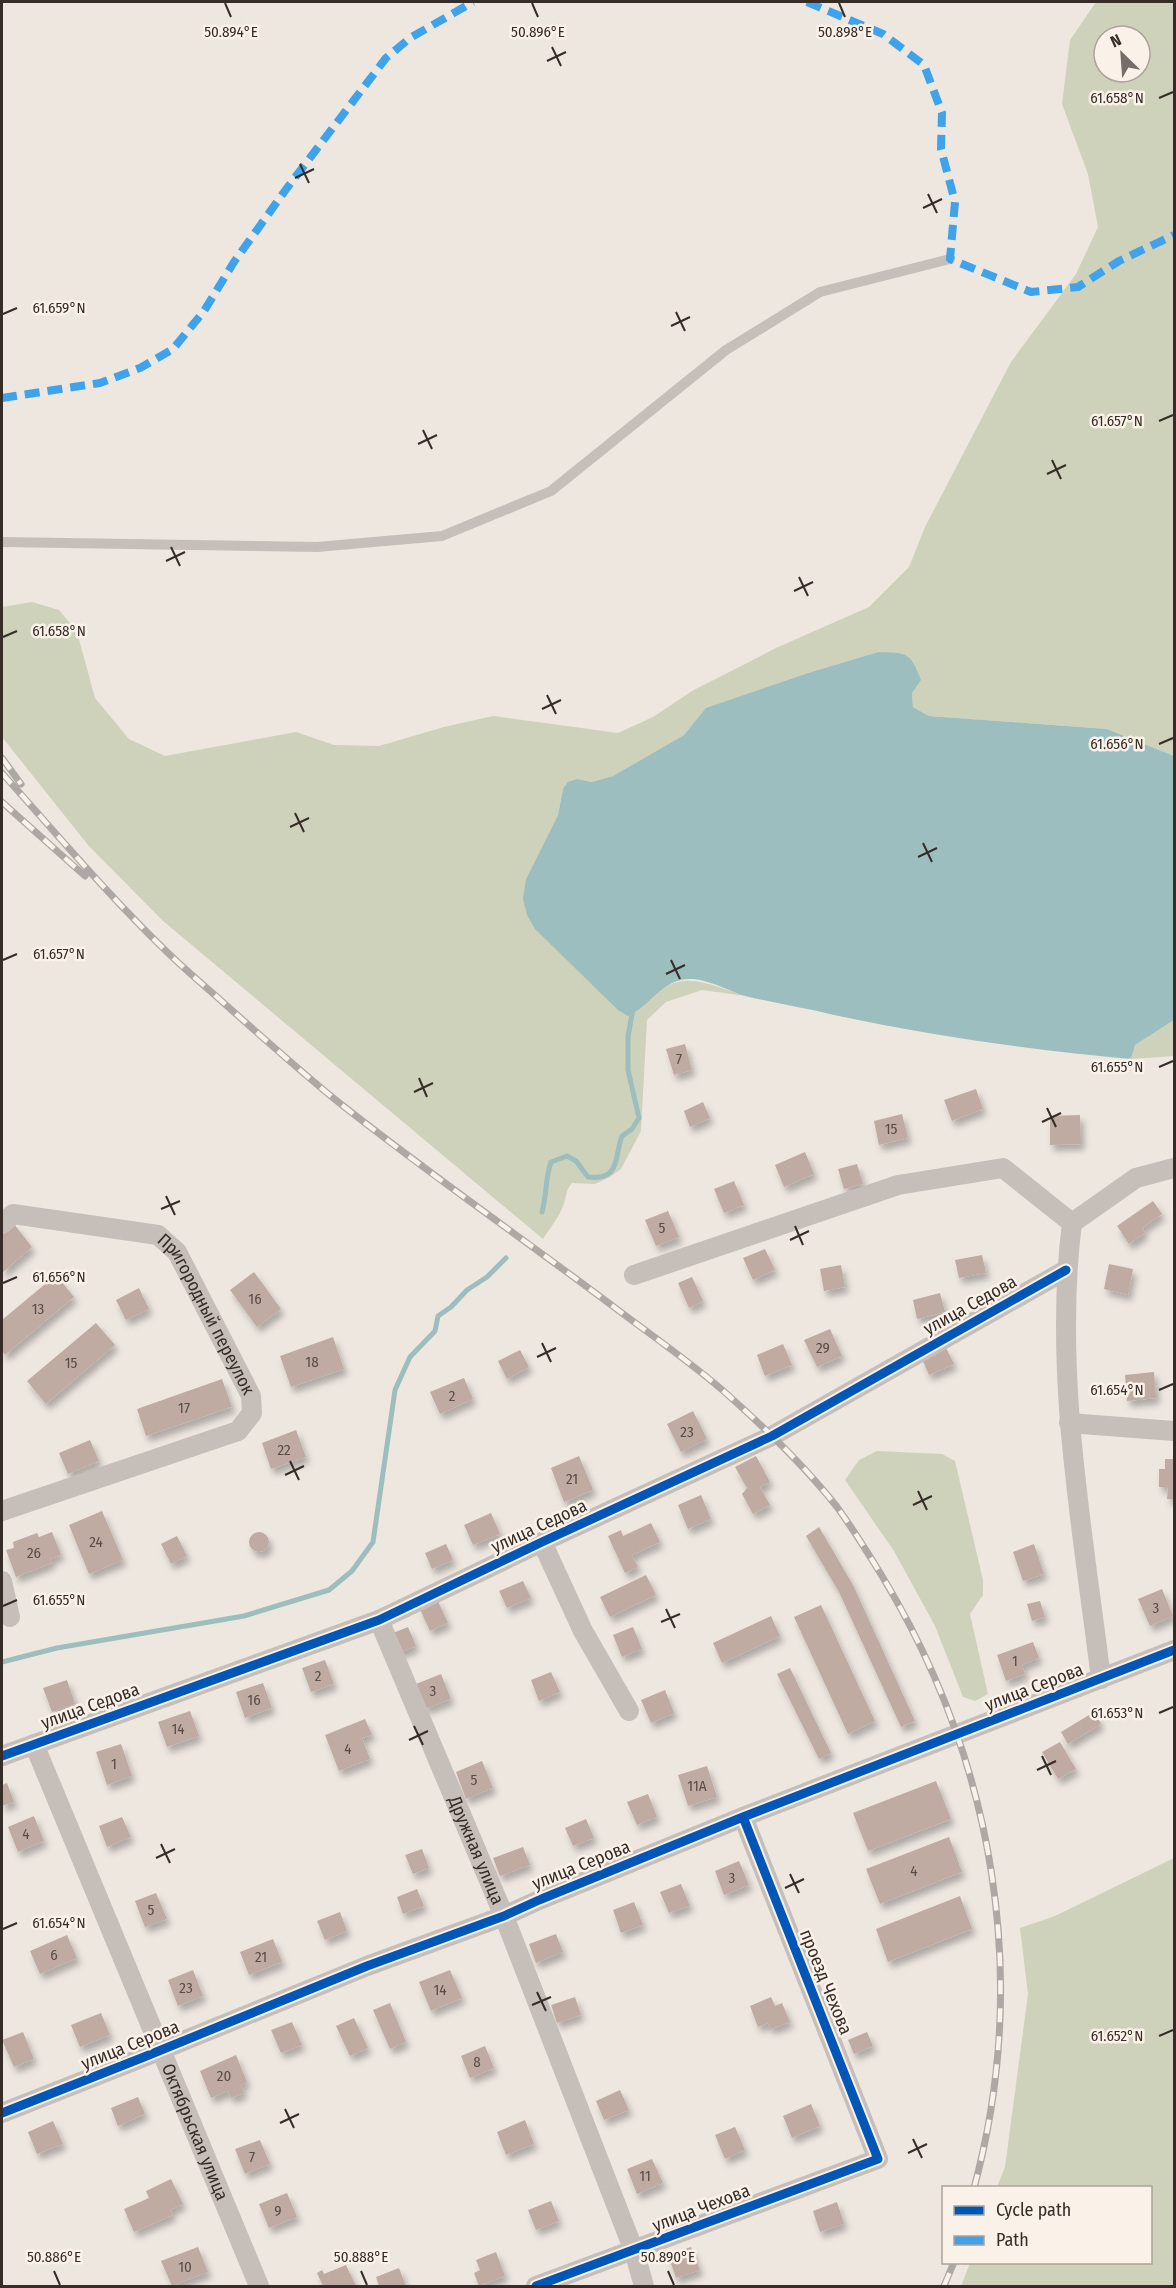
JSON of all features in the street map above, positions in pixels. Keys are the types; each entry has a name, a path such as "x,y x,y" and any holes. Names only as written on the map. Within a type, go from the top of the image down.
{"street":[{"path":"634,1275 898,1185 1003,1168 1072,1223"},
{"path":"1101,1679 1069,1423 1066,1270 1072,1223 1136,1178 1174,1168"},
{"name":"Пригородный переулок","path":"2,1511 238,1431 252,1413 251,1396 177,1252 158,1235 7,1219"},
{"name":"улица Седова","path":"2,1756 379,1620 771,1436 1066,1270"},
{"path":"1069,1423 1174,1431"},
{"path":"542,1542 583,1630 629,1711"},
{"path":"2,1581 10,1617"},
{"name":"Дружная улица","path":"379,1620 504,1916 634,2251 644,2286"},
{"name":"улица Серова","path":"2,2113 367,1966 504,1916 743,1817 1174,1650"},
{"name":"Октябрьская улица","path":"34,1744 259,2286"},
{"name":"проезд Чехова","path":"743,1817 878,2159"},
{"name":"улица Чехова","path":"536,2286 878,2159"}],"lane":[{"path":"2,542 317,547 442,536 551,491 726,350 820,292 950,259"}],"green space":[{"path":"1096,2 1174,2 1174,756 1107,729 929,716 913,707 912,693 878,652 808,673 707,708 684,735 613,776 592,782 577,779 563,789 558,815 526,879 636,1012 663,988 687,981 712,985 746,996 702,990 666,1002 647,1020 641,1131 621,1169 595,1184 572,1183 559,1214 543,1239 163,921 88,845 2,737 2,607 32,602 59,610 77,632 95,698 129,739 165,756 296,732 334,745 379,746 444,727 493,716 618,733 653,717 692,691 776,648 869,607 909,567 925,527 1011,362 1076,274 1098,227 1088,174 1062,104 1070,40"},
{"path":"1174,1020 1174,1056 1131,1059 1135,1045"},
{"path":"877,1451 942,1454 955,1461 983,1580 983,1595 970,1614 988,1694 975,1701 963,1697 935,1626 894,1551 845,1480 859,1460"},
{"path":"1174,1858 1174,2286 961,2286 970,2264 1152,2264 1152,2186 997,2186 1005,2167 1028,1994 1020,1928 1055,1916"}],"water":[{"path":"878,652 902,654 914,664 921,680 912,693 913,707 929,716 1107,729 1174,756 1174,1020 1135,1045 1131,1059 1019,1047 945,1036 745,996 693,979 682,980 665,987 628,1016 618,1010 535,929 527,915 523,899 526,879 558,815 563,789 568,782 577,779 592,782 613,776 684,735 706,708"}],"building":[{"path":"685,1044 692,1070 674,1075 666,1049"},
{"path":"976,1089 983,1109 952,1121 944,1100"},
{"path":"703,1102 710,1118 690,1127 684,1111"},
{"path":"902,1114 908,1138 879,1145 874,1121"},
{"path":"1080,1115 1081,1144 1050,1145 1050,1116"},
{"path":"805,1152 814,1174 784,1187 775,1165"},
{"path":"857,1164 863,1184 844,1189 838,1169"},
{"path":"734,1181 744,1205 724,1213 714,1189"},
{"path":"1153,1201 1162,1214 1142,1228 1145,1233 1129,1244 1117,1226"},
{"path":"668,1211 679,1237 656,1246 645,1220"},
{"path":"14,1224 32,1247 2,1273 2,1235"},
{"path":"765,1249 775,1270 753,1280 743,1258"},
{"path":"982,1255 986,1273 959,1278 955,1260"},
{"path":"1109,1264 1133,1269 1128,1295 1104,1289"},
{"path":"841,1265 845,1287 824,1291 820,1269"},
{"path":"254,1272 281,1309 257,1327 230,1290"},
{"path":"56,1275 74,1297 5,1355 2,1351 2,1320"},
{"path":"692,1277 703,1301 689,1308 678,1283"},
{"path":"139,1288 149,1309 126,1320 116,1300"},
{"path":"940,1293 945,1312 917,1319 913,1300"},
{"path":"96,1323 115,1345 46,1404 27,1381"},
{"path":"830,1329 842,1356 817,1367 804,1340"},
{"path":"333,1337 344,1369 291,1387 280,1356"},
{"path":"783,1344 792,1365 765,1376 757,1355"},
{"path":"946,1348 954,1364 929,1375 922,1359"},
{"path":"520,1350 529,1367 507,1379 498,1361"},
{"path":"1154,1372 1156,1398 1127,1401 1125,1375"},
{"path":"464,1378 473,1399 440,1414 430,1392"},
{"path":"222,1379 232,1407 146,1436 137,1409"},
{"path":"693,1411 707,1439 681,1452 667,1424"},
{"path":"296,1430 306,1457 271,1469 262,1443"},
{"path":"90,1440 99,1461 68,1474 59,1453"},
{"path":"579,1456 593,1490 564,1502 551,1468"},
{"path":"756,1456 770,1482 760,1487 770,1505 753,1514 742,1494 747,1488 735,1467"},
{"path":"1165,1459 1174,1459 1174,1499 1167,1499 1168,1487 1159,1487 1159,1469 1165,1469"},
{"path":"701,1495 711,1519 688,1529 678,1505"},
{"path":"102,1511 123,1560 89,1574 69,1525"},
{"path":"491,1513 500,1534 473,1545 464,1525"},
{"path":"651,1523 660,1542 632,1555 638,1567 625,1573 608,1536 621,1530 623,1536"},
{"path":"819,1527 853,1585 915,1721 901,1727 839,1592 806,1536"},
{"path":"52,1532 61,1555 50,1559 52,1563 16,1577 6,1550 14,1548 13,1542 37,1533 39,1537"},
{"path":"255,1532 263,1532 269,1538 269,1546 263,1552 255,1552 249,1546 249,1538"},
{"path":"177,1536 187,1556 171,1564 161,1544"},
{"path":"446,1544 453,1560 432,1569 425,1553"},
{"path":"1034,1544 1044,1574 1023,1581 1013,1552"},
{"path":"646,1575 656,1595 610,1617 600,1597"},
{"path":"523,1581 531,1598 507,1608 499,1591"},
{"path":"1162,1589 1173,1616 1150,1626 1138,1599"},
{"path":"437,1599 448,1623 430,1631 419,1607"},
{"path":"1040,1601 1045,1617 1032,1621 1027,1604"},
{"path":"821,1605 875,1721 848,1734 794,1617"},
{"path":"771,1616 780,1636 722,1663 713,1643"},
{"path":"408,1627 416,1646 397,1654 388,1635"},
{"path":"633,1627 642,1649 622,1657 613,1635"},
{"path":"1033,1642 1039,1658 1022,1665 1025,1674 1006,1681 997,1655"},
{"path":"325,1660 334,1684 311,1692 302,1668"},
{"path":"790,1668 831,1753 819,1759 777,1674"},
{"path":"551,1672 560,1692 539,1701 531,1680"},
{"path":"441,1674 451,1699 425,1709 416,1684"},
{"path":"67,1680 75,1704 52,1712 43,1688"},
{"path":"263,1683 272,1708 245,1718 236,1692"},
{"path":"665,1690 674,1713 651,1723 641,1700"},
{"path":"190,1711 199,1736 167,1747 158,1722"},
{"path":"1094,1712 1101,1724 1068,1744 1061,1732"},
{"path":"365,1719 372,1735 362,1738 370,1759 339,1771 325,1735"},
{"path":"1060,1742 1076,1769 1058,1779 1042,1752"},
{"path":"121,1744 132,1776 107,1785 96,1752"},
{"path":"482,1761 493,1788 466,1799 456,1772"},
{"path":"707,1766 717,1797 688,1806 678,1775"},
{"path":"936,1781 951,1819 868,1851 853,1813"},
{"path":"7,1783 14,1802 2,1806 2,1785"},
{"path":"648,1794 657,1817 637,1825 627,1802"},
{"path":"34,1816 44,1841 18,1852 8,1827"},
{"path":"122,1817 131,1837 107,1847 99,1826"},
{"path":"586,1819 594,1838 573,1846 565,1828"},
{"path":"949,1837 962,1872 880,1904 866,1869"},
{"path":"523,1847 530,1865 500,1876 493,1858"},
{"path":"422,1849 429,1868 413,1874 405,1855"},
{"path":"739,1861 749,1885 724,1895 715,1871"},
{"path":"681,1884 690,1906 669,1913 660,1892"},
{"path":"417,1889 424,1906 403,1914 397,1897"},
{"path":"156,1893 167,1919 145,1927 135,1901"},
{"path":"960,1896 972,1929 888,1962 876,1929"},
{"path":"634,1902 643,1925 621,1933 613,1910"},
{"path":"340,1912 347,1931 325,1940 317,1921"},
{"path":"556,1934 563,1952 536,1963 529,1944"},
{"path":"67,1935 77,1958 40,1974 30,1951"},
{"path":"273,1939 282,1962 249,1975 240,1952"},
{"path":"193,1970 203,1996 178,2006 168,1980"},
{"path":"450,1970 462,1998 431,2011 419,1982"},
{"path":"575,1997 581,2015 557,2023 551,2005"},
{"path":"771,1997 775,2006 782,2003 790,2022 771,2029 768,2023 758,2027 750,2006"},
{"path":"390,2003 406,2042 390,2049 373,2010"},
{"path":"101,2013 110,2035 80,2047 71,2025"},
{"path":"354,2018 368,2048 350,2056 336,2026"},
{"path":"292,2022 302,2045 281,2053 271,2030"},
{"path":"23,2032 34,2059 14,2067 2,2040"},
{"path":"867,2032 873,2046 854,2054 848,2040"},
{"path":"485,2046 494,2068 470,2078 461,2056"},
{"path":"236,2055 247,2082 241,2085 244,2093 231,2098 228,2091 211,2098 200,2071"},
{"path":"620,2090 629,2110 604,2120 596,2101"},
{"path":"138,2097 145,2114 118,2126 111,2108"},
{"path":"811,2104 820,2126 792,2138 783,2116"},
{"path":"525,2120 534,2144 506,2155 497,2132"},
{"path":"53,2121 63,2144 37,2154 28,2132"},
{"path":"735,2127 745,2150 725,2159 715,2135"},
{"path":"260,2140 270,2164 245,2174 235,2149"},
{"path":"652,2159 663,2183 637,2194 627,2169"},
{"path":"171,2179 183,2204 170,2210 173,2215 134,2232 124,2209 149,2198 146,2191"},
{"path":"287,2193 297,2217 269,2228 259,2204"},
{"path":"551,2201 559,2221 536,2230 528,2210"},
{"path":"837,2202 844,2224 820,2232 813,2211"},
{"path":"198,2247 208,2272 172,2286 161,2261"},
{"path":"691,2247 700,2270 676,2278 668,2255"},
{"path":"496,2252 505,2276 479,2286 474,2273 480,2270 476,2260"},
{"path":"346,2265 356,2286 323,2286 317,2273 322,2270 324,2274"},
{"path":"399,2268 406,2286 379,2286 376,2277"}],"waterway":[{"path":"542,1212 551,1162 567,1156 576,1161 588,1177 606,1175 614,1166 622,1136 632,1129 639,1118 628,1070 628,1037 633,1008"},
{"path":"2,1662 57,1648 244,1616 329,1590 352,1571 373,1542 395,1390 410,1357 435,1331 438,1316 451,1307 467,1290 487,1277 506,1258"}],"railway":[{"path":"2,758 21,784"},
{"path":"2,773 122,907 195,977 337,1101 674,1351 715,1384 757,1421 798,1463 825,1492 849,1524 882,1576 920,1647 952,1720 975,1795 991,1872 999,1950 999,2029 991,2109 974,2186"},
{"path":"2,802 85,876"},
{"path":"944,2286 953,2264"}],"marked path":[{"path":"2,398 100,383 140,368 173,349 204,311 234,262 287,188 386,58 410,38 473,2"},
{"path":"807,2 883,34 924,65 942,113 941,149 955,202 950,259 1031,292 1078,287 1119,261 1174,235"}],"cycle path":[{"path":"2,1756 379,1620 772,1436 1066,1270"},
{"path":"2,2113 367,1966 504,1916 743,1817 1174,1650"},
{"path":"536,2286 878,2159 743,1817"}]}
